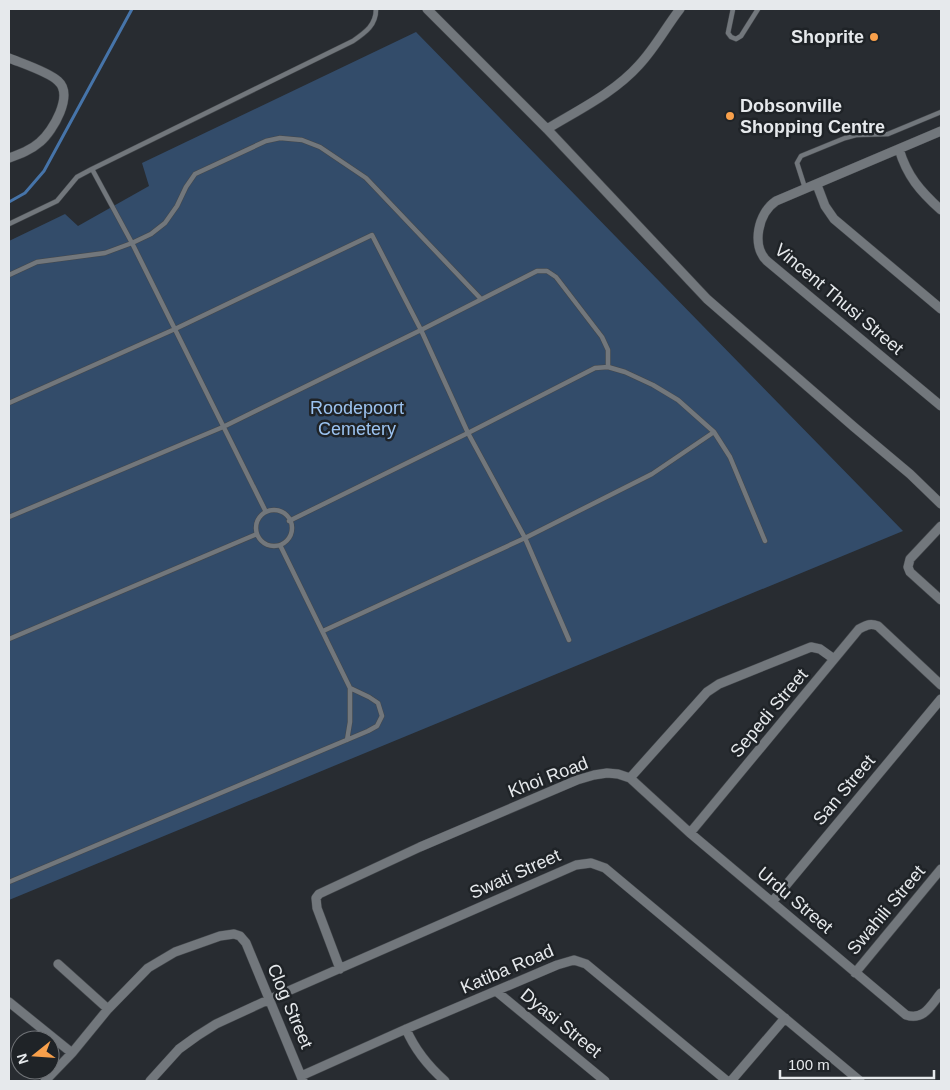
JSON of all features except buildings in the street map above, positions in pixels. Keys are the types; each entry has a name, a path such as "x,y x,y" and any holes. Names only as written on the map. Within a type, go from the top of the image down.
{"street":[{"path":"426,9 547,129 707,299 910,474 941,504"},
{"path":"547,129 613,88 638,67 680,9"},
{"path":"9,58 59,82 65,94 63,106 50,131 42,141 33,148 9,158"},
{"name":"Vincent Thusi Street","path":"941,131 776,201 766,210 758,238 758,245 761,254 767,261 941,406"},
{"path":"899,149 901,157 916,186 941,210"},
{"path":"817,185 825,206 834,218 941,309"},
{"path":"941,526 910,559 908,567 910,572 941,600"},
{"name":"Sepedi Street","path":"690,833 859,629 871,624 878,626 941,685"},
{"path":"630,778 698,700 718,684 811,648 820,649 834,659"},
{"name":"San Street","path":"772,902 941,699"},
{"name":"Khoi Road","path":"340,969 317,908 316,898 319,894 411,851 577,780 607,773 630,778"},
{"name":"Urdu Street","path":"630,778 690,833 906,1015 913,1017 922,1015 941,993"},
{"name":"Swati Street","path":"150,1081 173,1054 197,1036 270,999 576,865 591,862 605,868 860,1081"},
{"name":"Swahili Street","path":"855,973 941,869"},
{"name":"Clog Street","path":"108,1009 148,968 175,952 228,934 240,936 246,943 302,1079"},
{"name":"Katiba Road","path":"302,1079 406,1029 562,963 580,960 727,1081"},
{"path":"45,1081 72,1053 108,1009 58,964"},
{"name":"Dyasi Street","path":"496,991 605,1081"},
{"path":"9,1002 72,1053"},
{"path":"731,1081 785,1018"},
{"path":"406,1029 416,1050 445,1081"}],"lane":[{"path":"9,224 57,201 78,177 353,41 366,33 373,25 376,9"},
{"path":"733,9 728,33 730,37 736,39 741,36 758,9"},
{"path":"805,189 797,163 801,156 856,135 888,134 941,112"},
{"path":"9,275 37,262 105,253 151,234 165,222 196,174 266,141 280,138 302,140 320,147 366,178 481,299"},
{"path":"92,170 132,243 266,512"},
{"path":"9,403 175,329 372,235 421,330 468,433 525,538 569,640"},
{"path":"9,517 223,427 537,271 547,271 556,277 602,337 608,350 608,367"},
{"path":"290,521 595,368 608,367 637,377 678,400 714,432 730,457 765,541"},
{"path":"323,631 525,538 652,474 714,432"},
{"path":"277,511 290,521 291,532 285,542 280,545 274,546 263,543 257,534 256,524 266,512 277,511"},
{"path":"9,639 257,534"},
{"path":"280,545 350,688 350,722 347,740"},
{"path":"9,882 377,726 382,716 378,704 369,697 350,688"}],"green space":[{"name":"Roodepoort Cemetery","path":"416,32 903,531 9,900 9,241 65,214 78,226 149,186 142,163"}],"waterway":[{"path":"9,202 25,193 44,171 132,9"}],"place":[{"name":"Shoprite","path":"874,37"},
{"name":"Dobsonville Shopping Centre","path":"730,116"}]}
